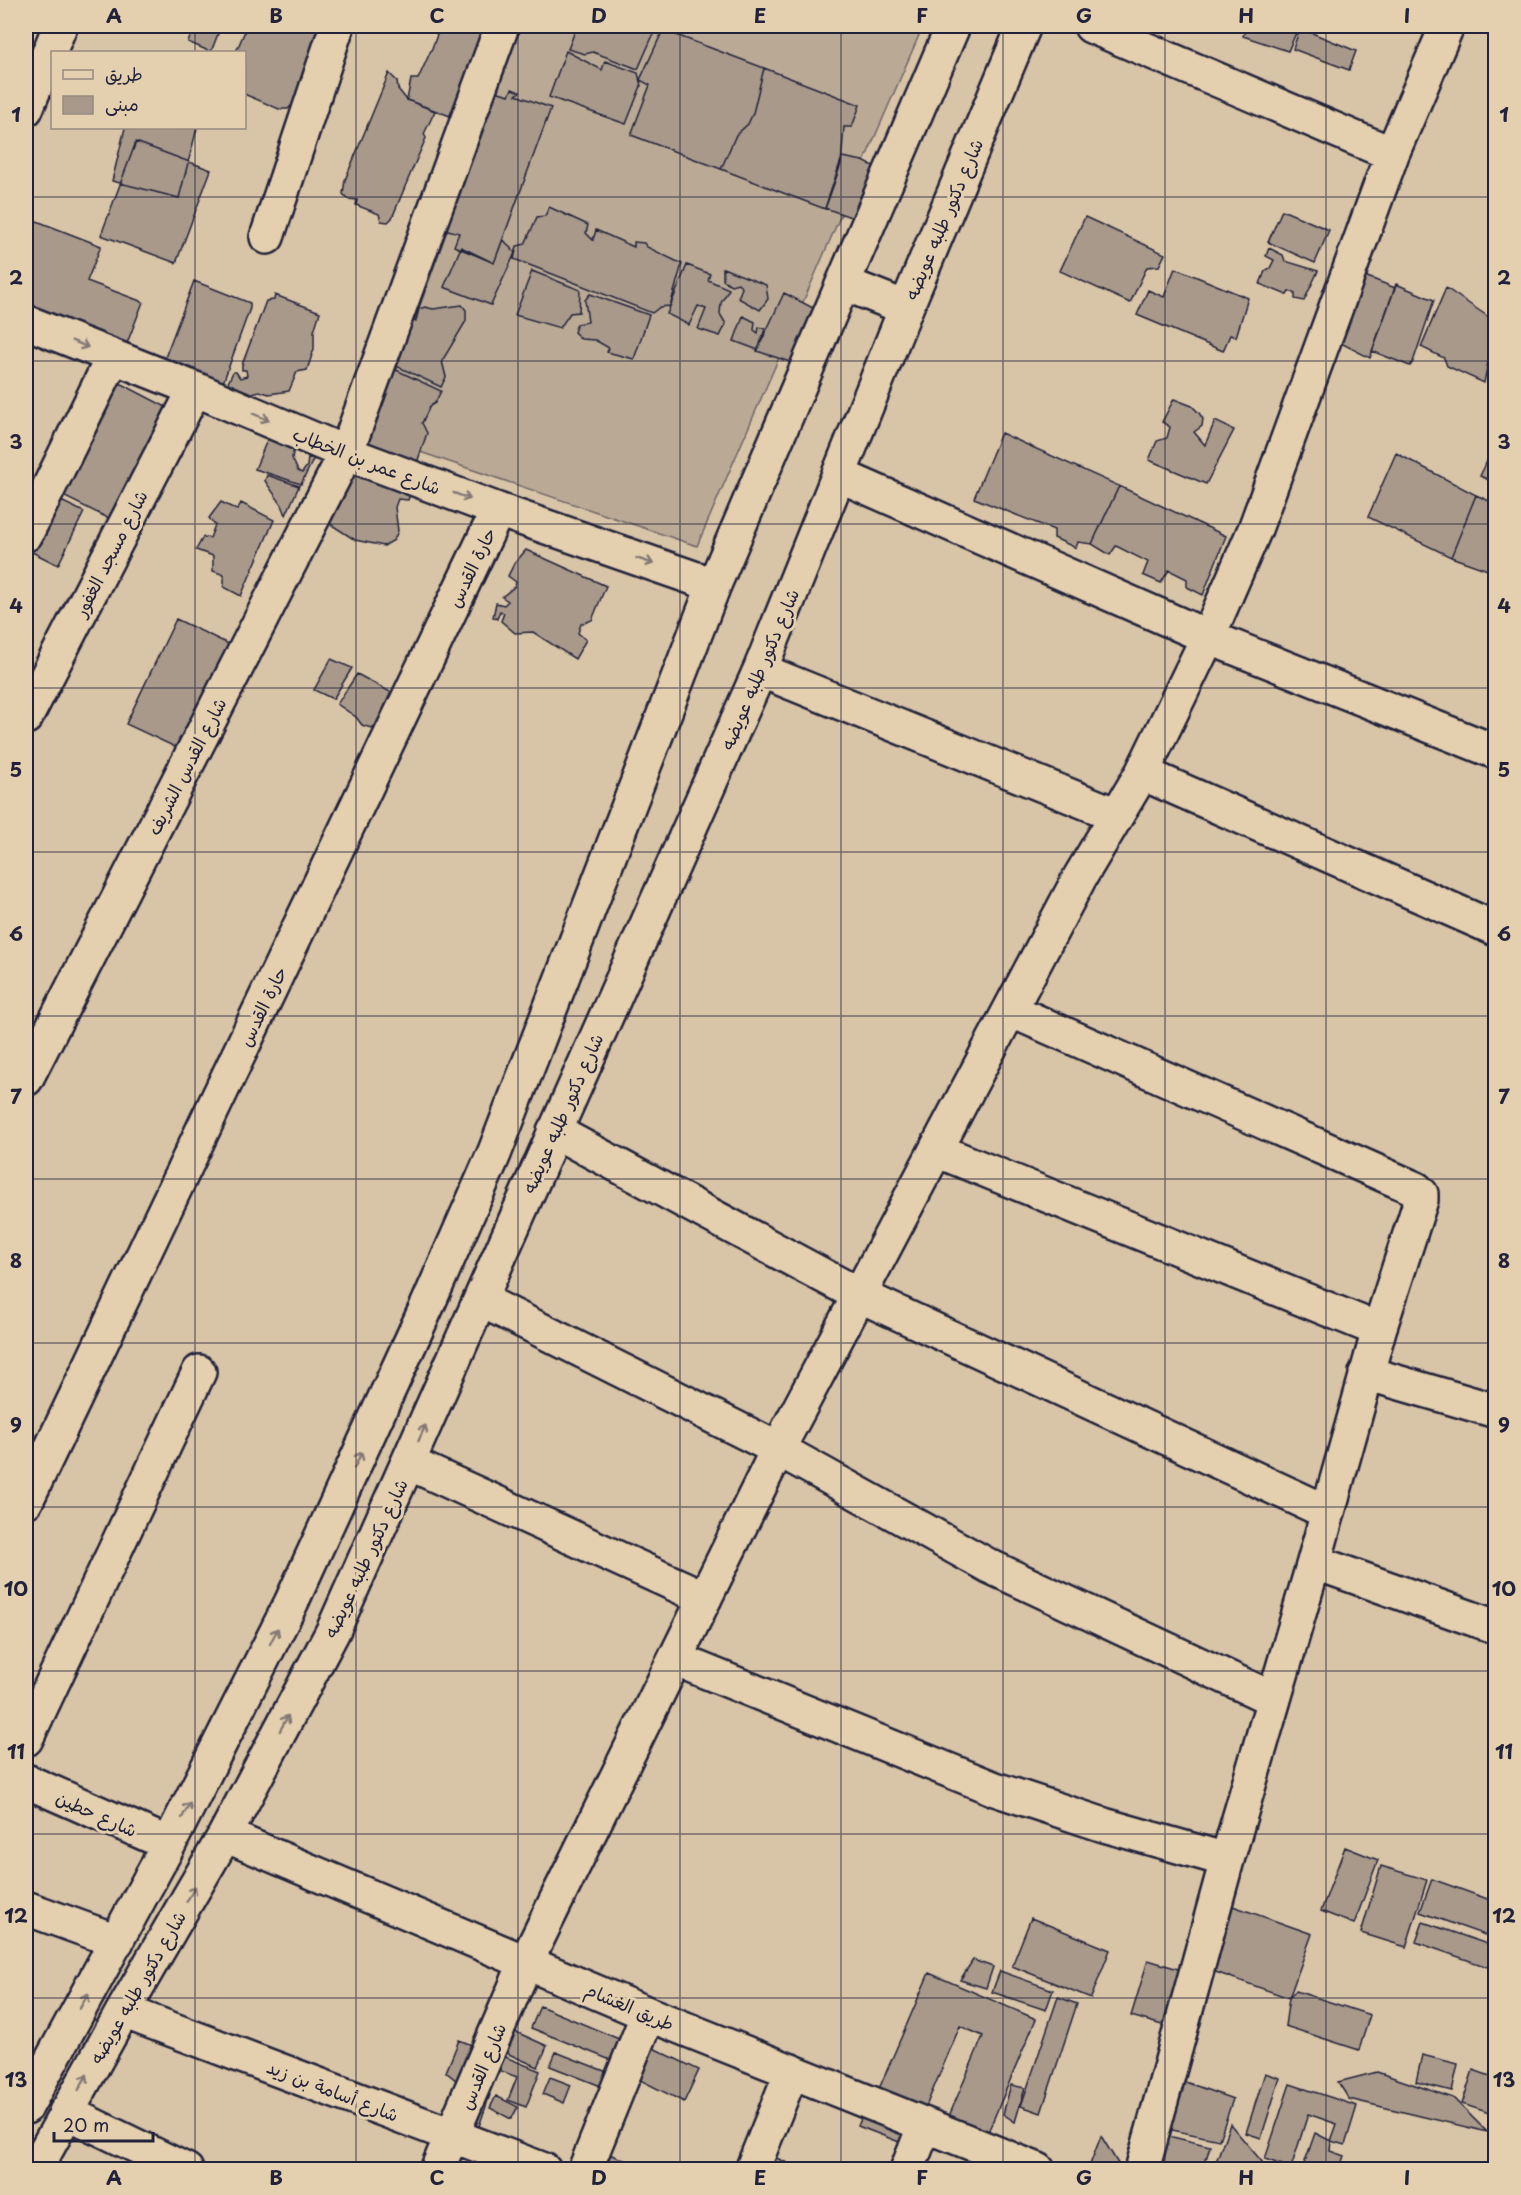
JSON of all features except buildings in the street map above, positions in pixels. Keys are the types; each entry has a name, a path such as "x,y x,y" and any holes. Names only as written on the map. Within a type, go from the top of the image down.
{"street":[{"path":"26,109 60,26"},
{"path":"267,237 337,26"},
{"name":"شارع القدس الشريف","path":"26,1079 346,453 502,26"},
{"path":"26,2106 169,1845 296,1592 370,1433 494,1154 714,585 953,26"},
{"name":"شارع دكتور طلبه عويضه","path":"35,2169 225,1835 333,1631 760,670 906,308 1024,26"},
{"path":"1091,26 1392,154"},
{"name":"شارع القدس","path":"437,2169 526,1962 778,1449 1080,877 1142,773 1208,637 1255,529 1392,154 1447,26"},
{"path":"843,283 906,308"},
{"name":"شارع عمر بن الخطاب","path":"26,322 195,389 346,453 498,510 714,585"},
{"path":"26,534 113,357"},
{"name":"شارع مسجد الغفور","path":"26,717 195,389"},
{"path":"838,475 1208,637 1496,752"},
{"name":"حارة القدس","path":"26,1501 498,510"},
{"path":"760,670 1117,814"},
{"path":"1142,773 1496,929"},
{"path":"1010,1010 1416,1190 1421,1194 1422,1200 1366,1373 1314,1562 1227,1860 1142,2169"},
{"path":"554,1131 859,1295 1327,1512"},
{"path":"936,1150 1379,1330"},
{"path":"482,1300 778,1449 989,1566 1273,1700"},
{"path":"26,1739 199,1372"},
{"path":"1366,1373 1496,1412"},
{"path":"409,1463 705,1598"},
{"path":"1314,1562 1496,1627"},
{"path":"675,1659 996,1789 1104,1825 1227,1860"},
{"name":"شارع حطين","path":"30,1794 169,1845"},
{"name":"طريق الغشام","path":"225,1835 648,2014 1038,2169"},
{"path":"26,1908 117,1941"},
{"name":"شارع أسامة بن زيد","path":"123,2011 544,2169"},
{"path":"585,2169 648,2014"},
{"path":"752,2169 792,2071"},
{"path":"66,2112 186,2169"},
{"path":"907,2169 925,2125"}],"shaded area":[{"path":"521,26 923,26 697,546 373,436"}]}
